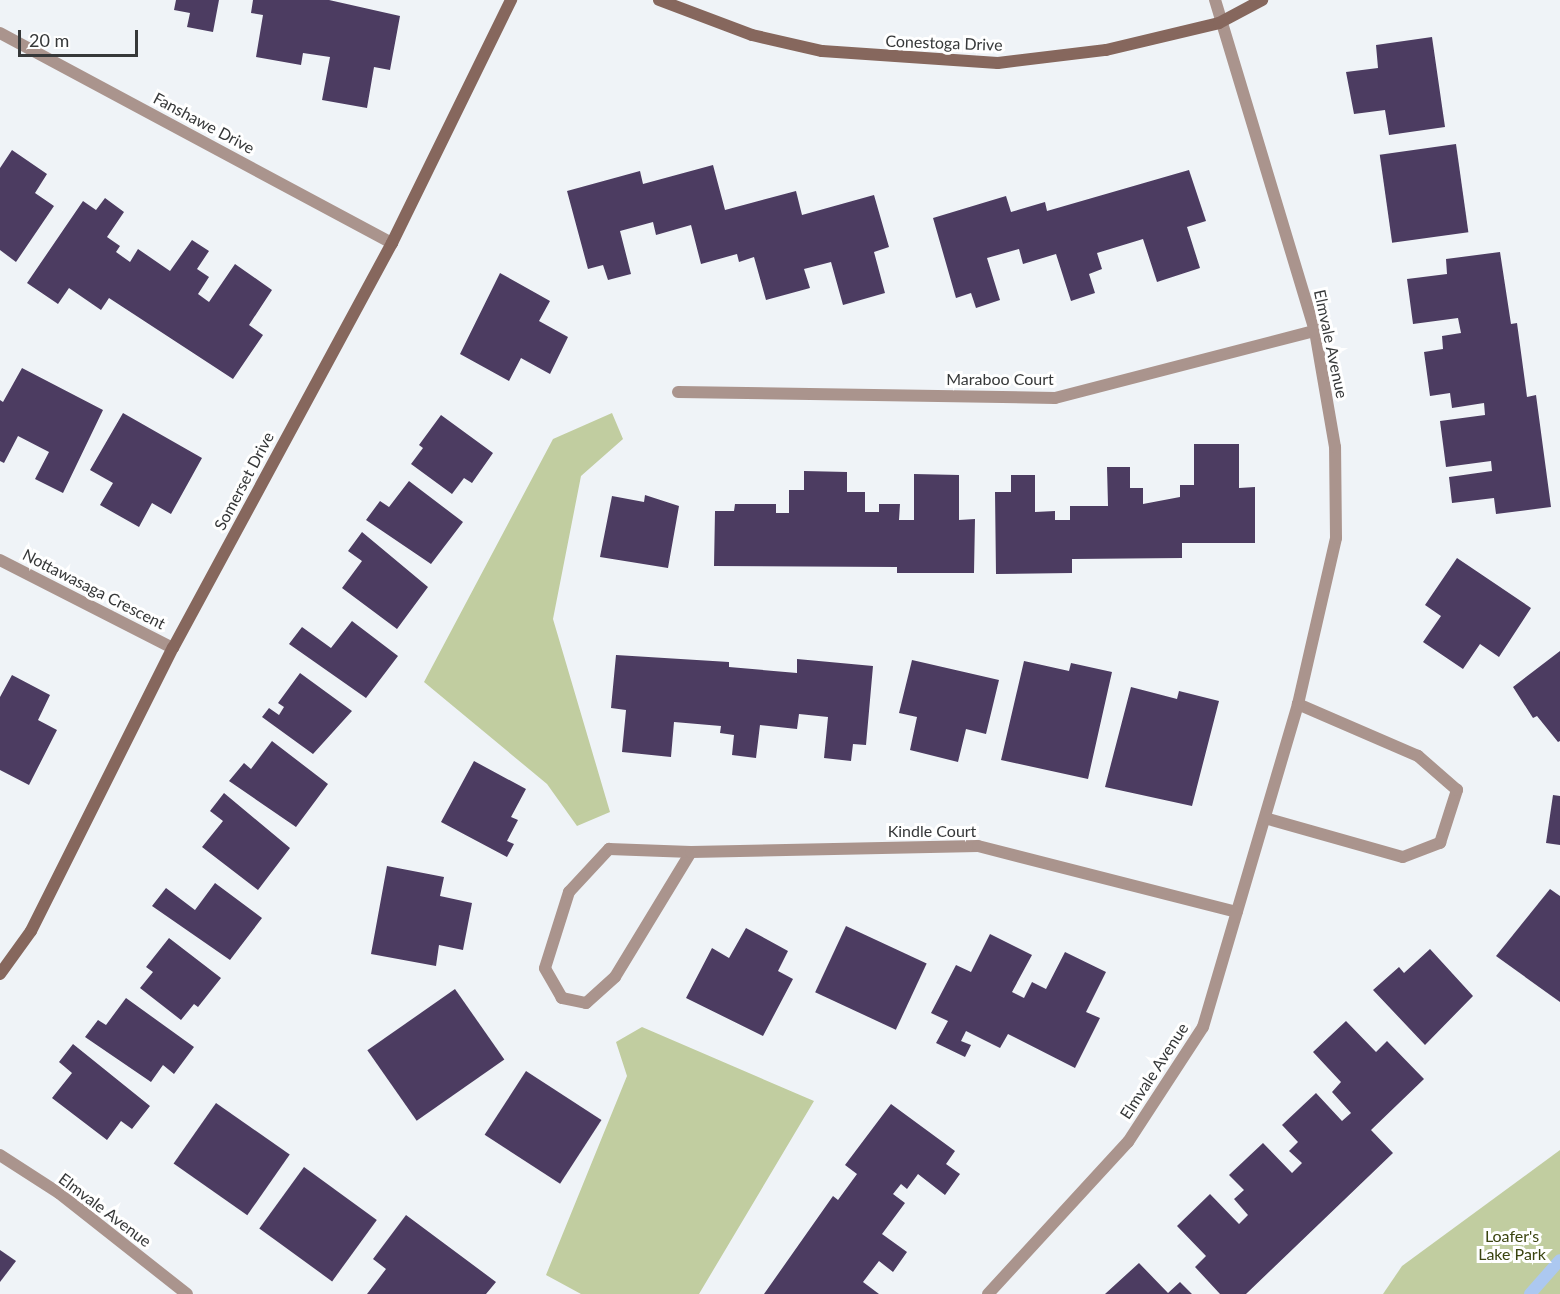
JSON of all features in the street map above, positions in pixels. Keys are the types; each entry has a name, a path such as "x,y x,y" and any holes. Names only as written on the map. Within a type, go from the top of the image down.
{"street":[{"name":"Somerset Drive","path":"0,974 31,931 173,648 392,243 511,0"},
{"name":"Conestoga Drive","path":"659,0 752,34 822,51 986,63 1106,50 1220,23 1262,0"},
{"name":"Elmvale Avenue","path":"988,1294 1140,1123 1203,1027 1298,704 1336,538 1335,447 1315,331 1220,23 1215,0"},
{"name":"Fanshawe Drive","path":"0,33 392,243"},
{"name":"Maraboo Court","path":"678,392 1055,398 1315,331"},
{"name":"Nottawasaga Crescent","path":"0,560 173,648"},
{"path":"1264,818 1403,858 1440,843 1457,790 1418,756 1298,704"},
{"name":"Kindle Court","path":"691,852 615,977 586,1003 562,998 544,968 569,892 609,849 691,852 978,846 1237,912"},
{"name":"Elmvale Avenue","path":"0,1155 59,1193 187,1294"}],"green space":[{"path":"612,413 623,439 581,476 553,619 610,812 577,826 547,784 424,682 553,439"},
{"path":"642,1027 814,1101 699,1294 581,1294 546,1275 627,1076 616,1042"},
{"name":"Loafer's Lake Park","path":"1560,1150 1560,1294 1383,1294 1402,1266"}],"building":[{"path":"176,0 219,0 213,32 187,27 190,13 174,10"},
{"path":"253,0 329,0 400,16 390,70 374,67 367,108 322,100 330,57 303,53 301,65 256,57 263,15 251,13"},
{"path":"1432,37 1445,127 1389,135 1385,110 1354,114 1346,72 1378,68 1376,45"},
{"path":"1456,144 1468,232 1392,243 1380,155"},
{"path":"12,150 47,174 35,193 54,206 16,262 0,250 0,168"},
{"path":"713,165 725,210 796,191 802,215 874,195 889,247 874,252 885,293 843,305 831,262 804,269 810,288 766,300 754,257 739,262 737,254 701,264 691,225 656,235 653,222 620,231 631,274 608,280 603,265 588,269 567,191 640,171 643,184"},
{"path":"1189,170 1206,221 1187,227 1200,268 1157,282 1143,239 1097,253 1102,269 1089,274 1095,293 1071,301 1056,254 1023,264 1019,249 987,258 1000,300 976,308 971,293 956,298 933,218 1006,196 1011,212 1045,202 1047,211"},
{"path":"105,198 124,212 107,237 120,246 116,252 130,262 138,249 170,271 192,240 209,251 197,269 209,277 198,294 209,302 235,264 272,290 249,325 263,335 233,379 109,298 101,310 69,288 58,304 27,283 83,201 96,210"},
{"path":"1500,252 1511,324 1517,323 1527,397 1536,395 1551,507 1496,514 1494,498 1452,503 1449,477 1492,471 1491,461 1446,467 1440,421 1485,415 1484,403 1452,408 1450,393 1430,396 1424,352 1443,349 1442,336 1461,333 1458,318 1413,324 1407,279 1447,274 1446,259"},
{"path":"500,273 550,301 539,321 568,337 550,374 521,358 509,381 460,354"},
{"path":"22,368 103,410 63,493 35,479 49,452 18,436 4,463 0,461 0,400 3,402"},
{"path":"123,413 202,458 171,514 152,503 139,527 100,505 113,483 90,470"},
{"path":"441,415 493,453 472,483 464,478 452,494 411,464 423,448 419,445"},
{"path":"1194,444 1239,444 1239,488 1255,487 1255,543 1182,543 1182,558 1072,559 1072,573 996,574 995,492 1011,492 1011,475 1035,475 1035,512 1055,511 1055,520 1070,520 1070,506 1108,506 1107,467 1130,467 1130,488 1143,488 1143,504 1180,497 1180,485 1194,485"},
{"path":"804,471 847,472 847,492 865,492 865,512 879,512 879,504 900,504 899,520 914,520 914,474 959,475 959,520 975,519 974,573 897,573 897,567 714,566 715,511 734,511 735,504 776,504 776,513 789,513 789,490 804,490"},
{"path":"409,481 463,522 431,564 366,520 380,501 389,507"},
{"path":"645,495 679,506 668,568 600,557 612,496 644,502"},
{"path":"362,532 428,587 397,629 342,588 362,561 348,551"},
{"path":"1457,558 1531,608 1499,657 1480,644 1463,669 1423,642 1441,616 1425,605"},
{"path":"352,621 398,656 366,698 289,644 302,627 331,648"},
{"path":"1560,651 1560,741 1558,742 1537,716 1533,718 1513,687"},
{"path":"616,655 729,662 729,667 797,673 797,659 873,666 866,745 853,744 851,761 824,758 828,717 799,714 797,729 760,725 756,758 732,755 734,735 720,733 721,726 674,722 671,757 622,752 626,710 611,708"},
{"path":"912,660 999,680 986,734 966,729 958,762 910,750 917,717 899,713"},
{"path":"1024,661 1069,671 1071,663 1112,672 1088,779 1001,760"},
{"path":"300,673 352,711 313,754 262,717 269,708 279,715 284,707 278,703"},
{"path":"12,675 50,695 38,720 57,730 29,785 0,770 0,697"},
{"path":"1131,687 1177,699 1179,691 1219,701 1192,806 1105,787"},
{"path":"272,741 328,784 296,827 229,781 244,763 251,769"},
{"path":"474,761 526,789 511,817 518,820 507,841 514,844 507,857 441,822"},
{"path":"224,793 290,848 258,890 202,847 223,821 210,811"},
{"path":"1553,795 1560,796 1560,845 1546,843"},
{"path":"387,866 444,877 440,896 472,903 463,950 439,945 436,966 371,954"},
{"path":"215,883 262,918 230,960 152,906 166,888 195,910"},
{"path":"1550,889 1560,896 1560,1002 1496,956"},
{"path":"846,926 927,964 896,1030 815,992"},
{"path":"746,928 788,951 778,971 793,979 763,1036 686,998 712,948 729,958"},
{"path":"990,934 1032,955 1012,992 1024,998 1032,982 1046,989 1065,952 1106,972 1086,1012 1100,1018 1075,1068 1008,1034 1000,1048 966,1031 961,1041 971,1045 965,1057 936,1043 948,1021 931,1013 956,965 971,972"},
{"path":"169,938 221,978 198,1007 194,1004 181,1020 140,988 153,972 146,967"},
{"path":"1430,949 1473,996 1425,1045 1373,990 1399,967 1404,973"},
{"path":"455,989 504,1059 417,1121 367,1050"},
{"path":"126,998 194,1047 174,1074 163,1065 151,1082 85,1037 98,1020 106,1025"},
{"path":"1346,1021 1376,1052 1387,1041 1424,1079 1371,1130 1393,1153 1246,1294 1220,1294 1195,1267 1206,1256 1177,1226 1210,1194 1239,1224 1248,1215 1234,1199 1244,1190 1229,1175 1263,1143 1292,1173 1302,1163 1289,1151 1298,1142 1282,1125 1316,1093 1342,1121 1351,1113 1332,1092 1341,1082 1313,1052"},
{"path":"73,1044 150,1106 132,1129 121,1121 107,1140 52,1098 72,1073 59,1062"},
{"path":"526,1071 601,1120 560,1184 485,1135"},
{"path":"216,1103 290,1155 247,1215 174,1164"},
{"path":"891,1104 955,1151 946,1164 960,1174 945,1195 918,1174 907,1189 901,1184 893,1194 905,1203 882,1234 907,1252 893,1272 879,1261 863,1282 879,1294 764,1294 833,1196 838,1200 857,1174 845,1165"},
{"path":"304,1167 377,1220 332,1281 259,1228"},
{"path":"406,1215 496,1282 486,1294 367,1294 386,1269 373,1259"},
{"path":"0,1250 16,1261 0,1282"},
{"path":"1139,1263 1168,1293 1180,1282 1192,1294 1105,1294"}],"waterway":[{"path":"1530,1294 1560,1260"}]}
